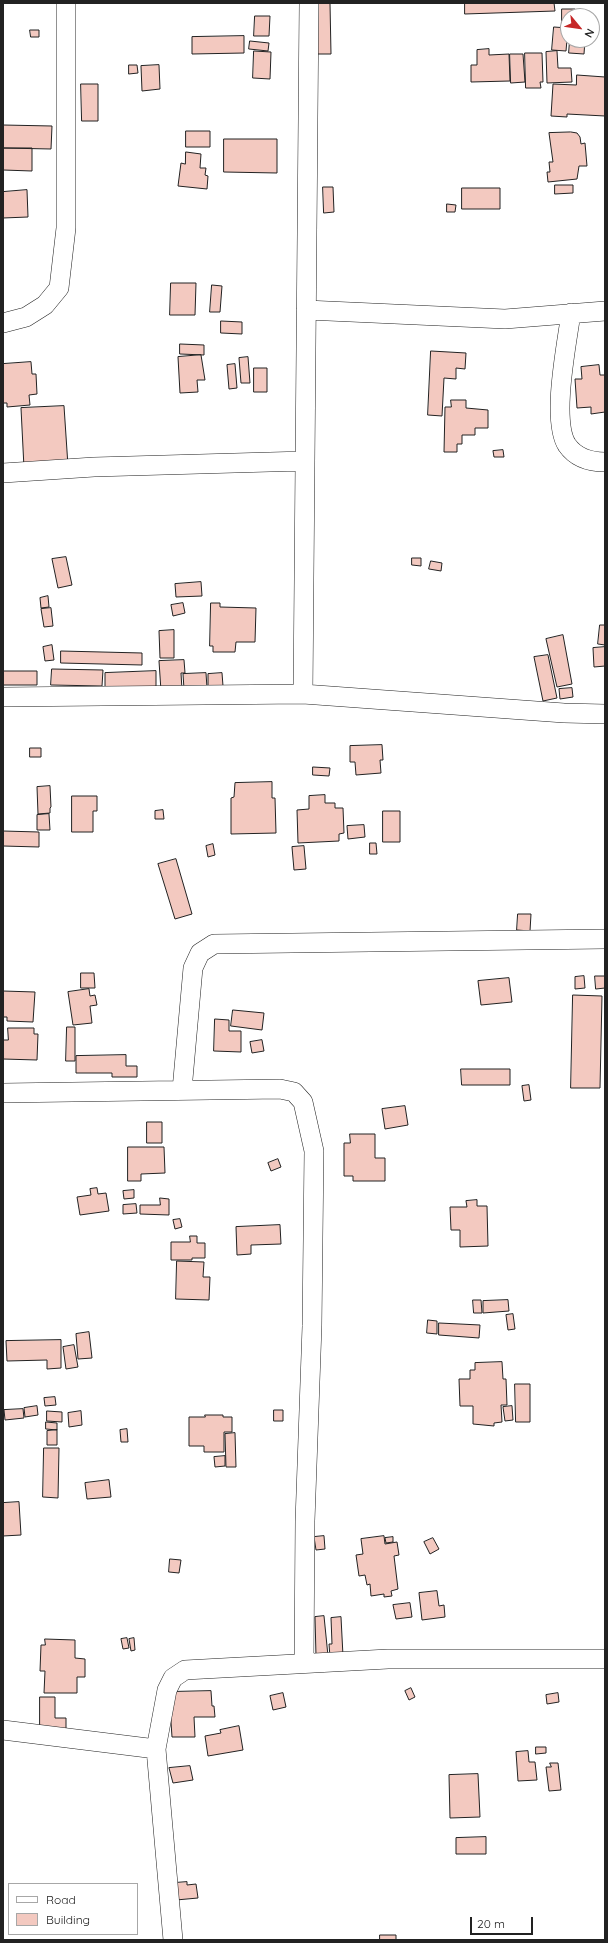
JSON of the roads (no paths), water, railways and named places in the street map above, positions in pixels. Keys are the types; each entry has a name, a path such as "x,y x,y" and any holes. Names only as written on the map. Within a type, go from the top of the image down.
{"street":[{"path":"3,323 26,317 45,305 59,288 66,228 66,3"},
{"path":"303,694 306,461 308,3"},
{"path":"306,310 505,319 605,311"},
{"path":"571,313 561,380 561,424 567,444 577,456 593,462 605,462"},
{"path":"3,473 94,467 306,461"},
{"path":"3,697 303,694 564,713 605,714"},
{"path":"182,1090 193,968 200,953 214,944 605,939"},
{"path":"3,1093 280,1089 294,1092 304,1102 314,1152 312,1326 305,1521 304,1663"},
{"path":"173,1940 156,1749 166,1690 173,1678 185,1670 388,1659 605,1659"},
{"path":"3,1730 156,1749"}]}
